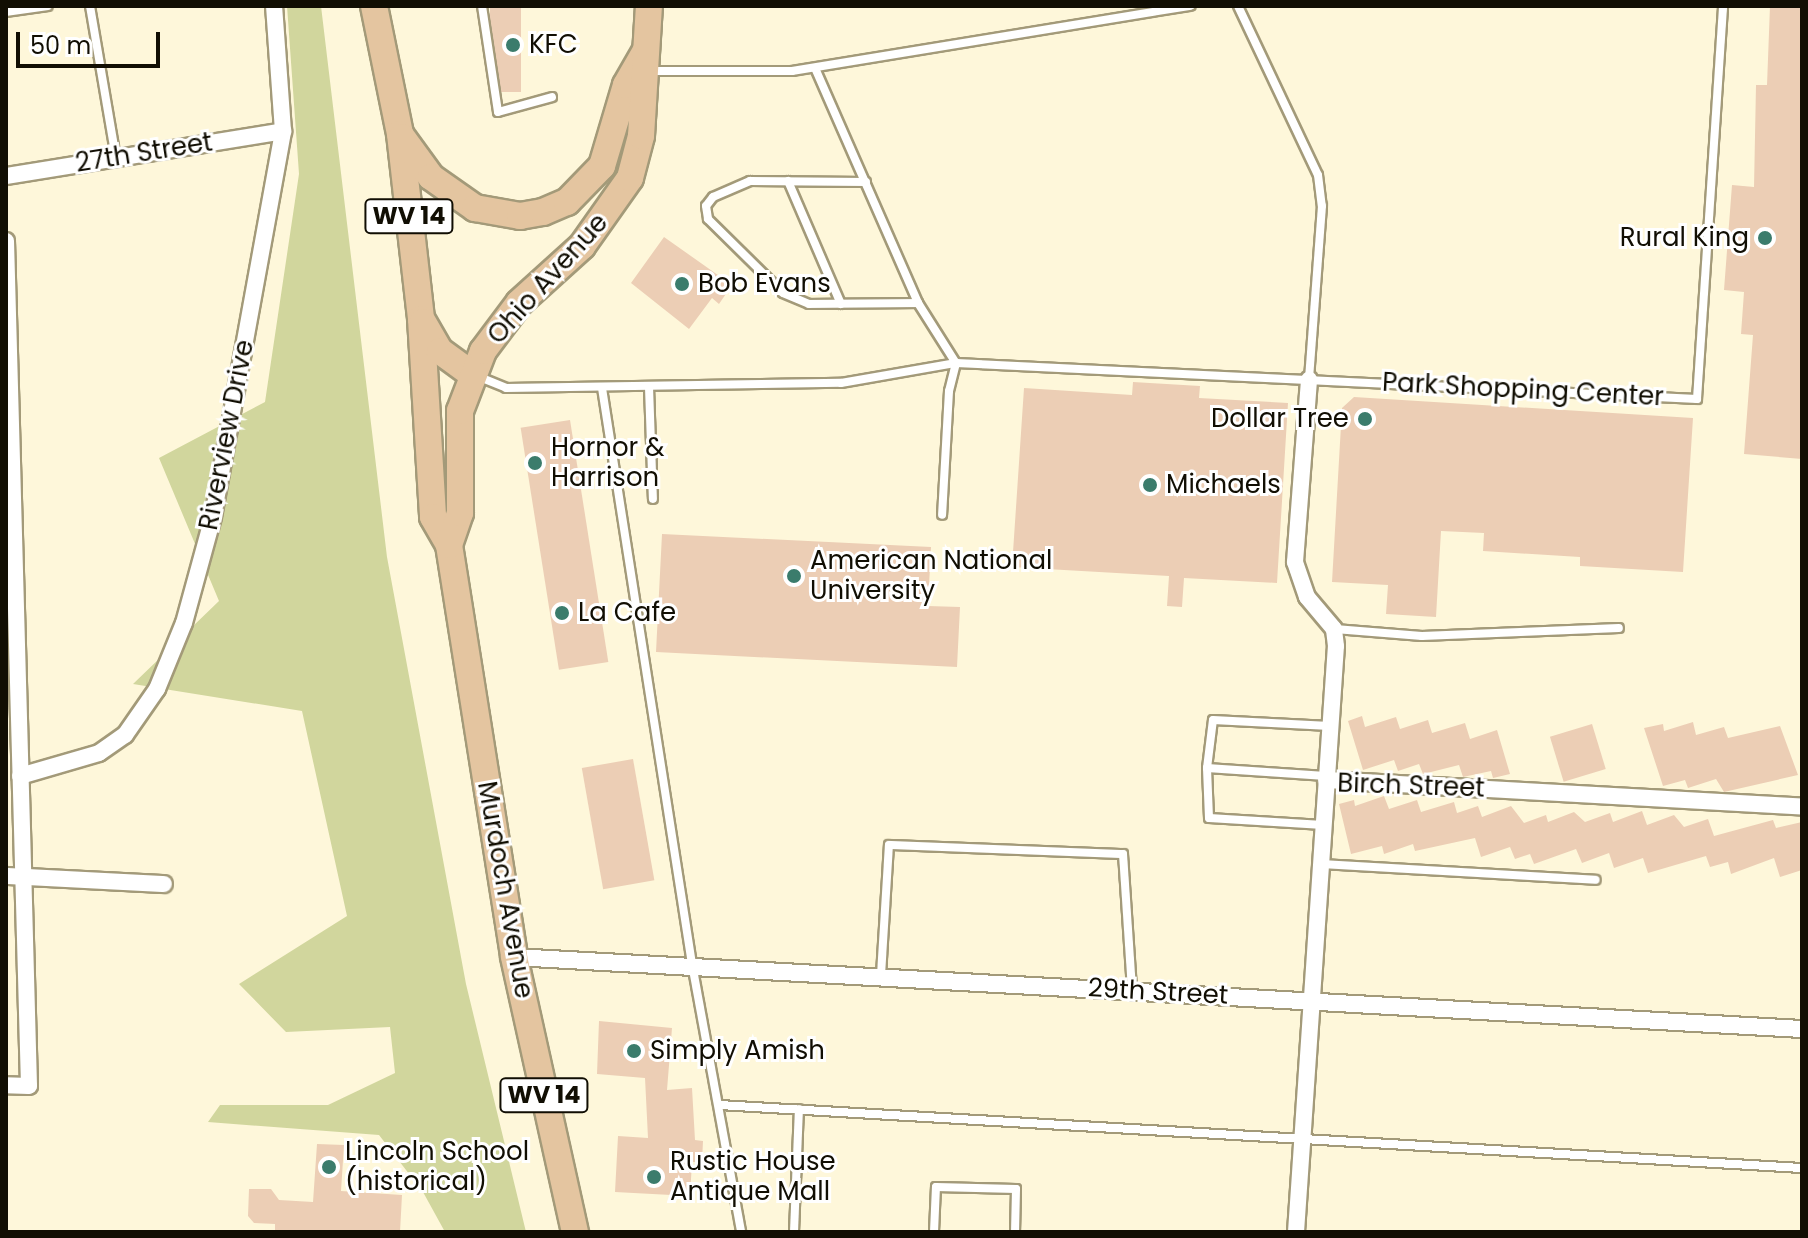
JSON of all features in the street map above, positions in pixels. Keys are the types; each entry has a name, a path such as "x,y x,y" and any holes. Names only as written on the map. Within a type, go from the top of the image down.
{"main road":[{"name":"Murdoch Avenue","path":"374,6 400,134 421,319 433,517 449,545 514,957 575,1232"},
{"name":"Ohio Avenue","path":"460,411 472,374 509,315 582,246 611,211 630,178 641,136 649,6"},
{"path":"400,134 431,177 475,208 497,215 543,212 567,202 602,166 626,85 647,60"},
{"path":"421,319 440,351 472,374"},
{"name":"Murdoch Avenue","path":"449,545 460,513 460,411"}],"street":[{"name":"Riverview Drive","path":"20,776 99,753 125,735 157,689 173,649 213,517 283,131 274,6"},
{"name":"27th Street","path":"6,176 283,131"},
{"path":"6,241 20,776 14,876 29,1086 6,1085"},
{"path":"1309,380 1295,562 1307,597 1334,629 1326,778"},
{"name":"Birch Street","path":"1296,1232 1326,778 1802,807"},
{"path":"14,876 164,884"},
{"name":"29th Street","path":"514,957 692,964 1802,1029"}],"lane":[{"path":"6,12 48,6"},
{"path":"90,6 116,158"},
{"path":"482,6 498,112 552,97"},
{"path":"647,60 815,68 1191,6"},
{"path":"1238,6 1318,175 1322,206 1309,380"},
{"name":"Park Shopping Center","path":"472,374 506,388 841,383 956,363 1697,399 1723,6"},
{"path":"815,68 918,303 956,363 949,391 942,515"},
{"path":"866,182 750,181 713,197 706,206 708,219 783,293 809,304 918,303"},
{"path":"788,181 841,304"},
{"path":"649,387 653,499"},
{"path":"602,388 692,964 741,1232"},
{"path":"1334,629 1422,636 1619,628"},
{"path":"1323,825 1209,818 1207,768 1213,720 1330,726"},
{"path":"1207,768 1326,778"},
{"path":"881,975 889,845 1123,854 1132,990"},
{"path":"1320,864 1596,880"},
{"path":"719,1105 1802,1168"},
{"path":"794,1232 799,1109"},
{"path":"934,1232 936,1187 1016,1189 1015,1232"}],"green space":[{"path":"287,6 321,6 387,557 466,984 526,1232 445,1232 423,1192 379,1135 208,1122 220,1105 328,1105 395,1073 390,1027 286,1032 239,984 347,916 302,711 133,684 219,601 159,458 265,402 299,174"}],"building":[{"name":"KFC","path":"490,6 521,6 521,92 490,92"},
{"name":"Rural King","path":"1770,6 1802,6 1802,459 1744,454 1753,335 1741,334 1744,292 1724,290 1732,185 1754,187 1756,85 1767,85"},
{"name":"Bob Evans","path":"664,237 732,285 719,304 712,298 689,329 631,283"},
{"name":"Michaels","path":"1133,382 1200,386 1199,398 1288,403 1277,583 1184,578 1182,607 1167,606 1169,576 1012,567 1024,388 1132,395"},
{"path":"1354,397 1693,418 1683,572 1580,566 1580,557 1483,551 1484,533 1441,531 1436,617 1386,614 1388,585 1332,582 1342,408"},
{"path":"570,420 608,662 559,670 521,428"},
{"name":"American National University","path":"662,534 931,547 928,606 960,607 957,667 656,652"},
{"path":"1362,716 1365,727 1396,717 1400,729 1428,720 1432,733 1465,723 1470,739 1497,730 1510,774 1493,778 1491,771 1463,777 1459,765 1423,774 1419,764 1398,771 1394,760 1363,770 1348,721"},
{"path":"1693,722 1696,735 1724,727 1728,738 1780,726 1798,775 1724,792 1716,779 1688,788 1685,780 1663,786 1644,728 1663,724 1664,731"},
{"path":"1592,724 1606,769 1564,782 1550,737"},
{"path":"633,759 654,880 603,889 582,768"},
{"path":"1384,796 1389,809 1417,800 1421,812 1454,802 1457,813 1478,806 1482,817 1511,806 1524,823 1546,815 1548,822 1574,812 1585,822 1610,813 1613,822 1642,811 1647,825 1674,815 1684,827 1708,819 1714,836 1773,820 1776,828 1802,822 1802,870 1780,877 1774,858 1731,874 1728,862 1710,867 1706,856 1648,873 1643,858 1614,868 1609,853 1582,863 1576,849 1534,864 1530,854 1515,859 1510,847 1481,857 1475,838 1415,851 1413,844 1384,854 1382,846 1351,854 1339,804 1354,800 1355,806"},
{"path":"599,1021 672,1028 667,1090 692,1088 695,1140 703,1141 702,1162 692,1162 690,1196 615,1192 618,1136 648,1138 645,1078 597,1074"},
{"name":"Lincoln School (historical)","path":"317,1144 344,1145 341,1191 402,1195 400,1232 275,1232 275,1224 254,1223 248,1216 249,1189 271,1189 279,1200 313,1202"}],"place":[{"name":"KFC","path":"513,45"},
{"name":"Rural King","path":"1765,238"},
{"name":"Bob Evans","path":"682,284"},
{"name":"Dollar Tree","path":"1365,419"},
{"name":"Hornor & Harrison","path":"535,463"},
{"name":"Michaels","path":"1150,485"},
{"name":"American National University","path":"794,576"},
{"name":"La Cafe","path":"562,613"},
{"name":"Simply Amish","path":"634,1051"},
{"name":"Lincoln School (historical)","path":"329,1167"},
{"name":"Rustic House Antique Mall","path":"654,1177"}]}
